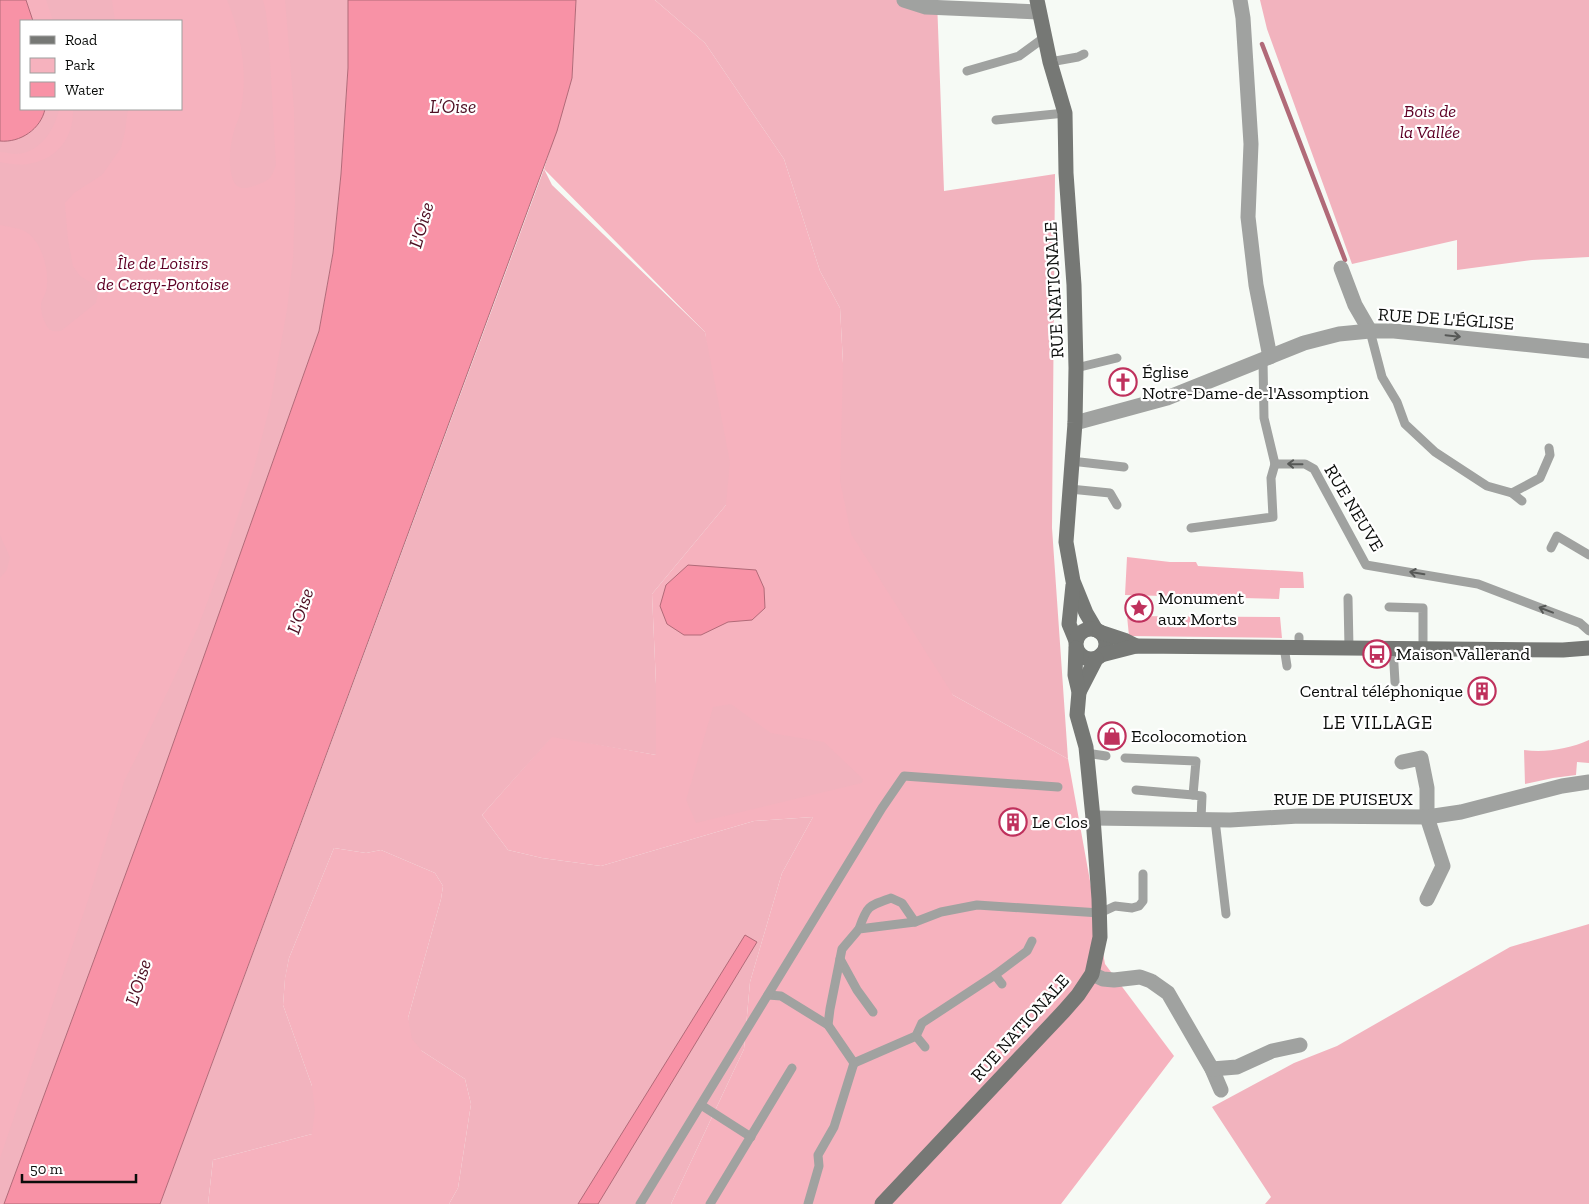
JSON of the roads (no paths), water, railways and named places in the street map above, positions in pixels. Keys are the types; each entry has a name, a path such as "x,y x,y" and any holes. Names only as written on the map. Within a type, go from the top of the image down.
{"street":[{"path":"904,0 926,7 1038,6"},
{"path":"1240,0 1243,18 1251,144 1248,216 1250,251 1266,358"},
{"name":"RUE NATIONALE","path":"1038,6 1050,62 1065,113 1066,173 1074,285 1076,368 1066,542 1073,581 1086,613 1098,631"},
{"path":"1340,268 1355,306 1370,331"},
{"name":"RUE DE L'ÉGLISE","path":"1074,423 1167,398 1304,343 1339,334 1394,331 1589,351"},
{"name":"RUE NATIONALE","path":"882,1204 1064,1011 1078,995 1092,974 1100,937 1100,913 1086,753 1088,738 1077,716 1079,692 1075,675 1076,645 1069,624 1073,581"},
{"path":"1098,631 1105,639 1106,644 1104,652 1098,657"},
{"path":"1136,646 1098,631 1080,634 1076,645 1080,655 1087,659 1136,646 1284,647 1299,642 1349,648 1564,650 1589,648"},
{"name":"RUE NATIONALE","path":"1079,692 1098,657"},
{"path":"1402,762 1421,758 1427,788 1427,817 1443,866 1427,899"},
{"name":"RUE DE PUISEUX","path":"1093,818 1208,820 1299,816 1427,817 1461,812 1562,786 1589,782"},
{"path":"1092,974 1103,979 1114,980 1140,977 1152,981 1168,993 1212,1069 1221,1090"},
{"path":"1212,1069 1237,1067 1272,1052 1300,1045"}],"lane":[{"path":"967,71 1019,56 1045,37"},
{"path":"1050,62 1078,57 1084,54"},
{"path":"996,120 1065,113"},
{"path":"1370,331 1382,377 1397,402 1405,424 1435,452 1487,486 1512,492 1522,500"},
{"path":"1076,368 1118,358"},
{"path":"1191,528 1273,517 1271,478 1276,464 1264,418 1266,358"},
{"path":"1512,492 1540,478 1550,455 1549,448"},
{"path":"1072,461 1124,467"},
{"name":"RUE NEUVE","path":"1276,464 1305,464 1314,469 1366,565 1478,584 1580,623 1589,631"},
{"path":"1070,489 1110,493 1117,505"},
{"path":"1551,548 1557,536 1589,555"},
{"path":"1348,598 1349,648"},
{"path":"1389,607 1423,608 1423,648"},
{"path":"1284,647 1286,666"},
{"path":"1393,648 1395,682"},
{"path":"1086,753 1106,756"},
{"path":"1125,758 1196,761 1193,795"},
{"path":"640,1204 882,808 904,776 1058,787"},
{"path":"1136,790 1202,796 1226,914"},
{"path":"859,929 915,922 941,912 977,905 1100,913 1115,906 1132,908 1139,906 1143,901 1143,874"},
{"path":"828,1025 842,949 859,929 865,913 872,904 891,898 902,903 915,922"},
{"path":"808,1204 819,1166 818,1155 834,1127 854,1063 916,1036 922,1023 995,975 1027,951 1032,941"},
{"path":"840,959 857,990 873,1012"},
{"path":"995,975 1002,984"},
{"path":"768,995 781,996 828,1025 854,1063"},
{"path":"916,1036 925,1047"},
{"path":"710,1204 792,1068"},
{"path":"700,1105 751,1137"}],"water":[{"path":"0,0 26,0 33,20 20,20 20,110 45,110 39,123 28,133 15,140 0,141"},
{"name":"L’Oise","path":"348,0 576,0 572,78 557,131 160,1204 4,1204 157,789 319,331 333,253 341,174 348,68"},
{"path":"688,565 756,570 764,588 765,608 752,620 728,622 701,635 684,635 667,624 660,606 666,585"},
{"path":"745,935 757,942 598,1204 578,1204"}],"waterway":[{"path":"1262,44 1345,260"}],"place":[{"name":"Église Notre-Dame-de-l'Assomption","path":"1123,382"},
{"name":"Monument aux Morts","path":"1139,608"},
{"name":"Maison Vallerand","path":"1377,654"},
{"name":"Central téléphonique","path":"1482,691"},
{"name":"Ecolocomotion","path":"1112,736"},
{"name":"Le Clos","path":"1013,822"}],"district":[{"name":"LE VILLAGE","path":"1378,722"}],"park label":[{"name":"Bois de la Vallée","path":"1430,121"},
{"name":"Île de Loisirs de Cergy-Pontoise","path":"163,273"}],"water label":[{"name":"L'Oise","path":"421,225"},
{"name":"L'Oise","path":"300,611"},
{"name":"L'Oise","path":"138,982"}]}
